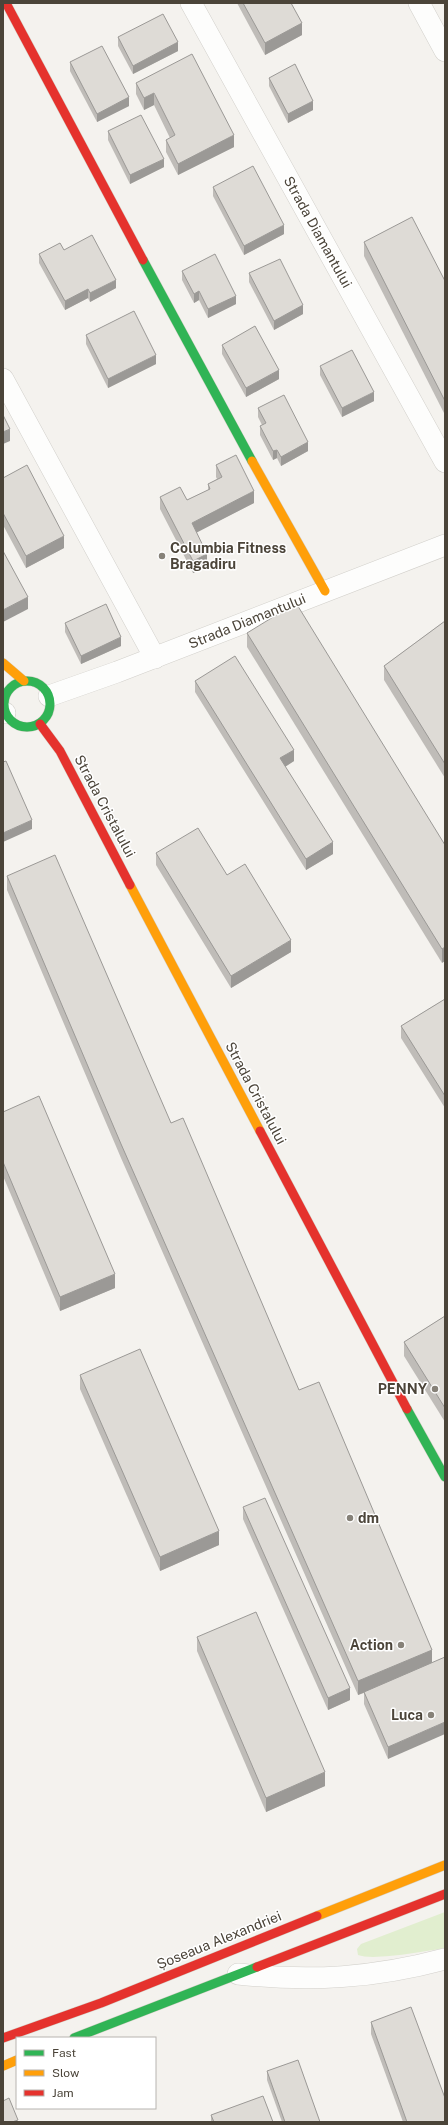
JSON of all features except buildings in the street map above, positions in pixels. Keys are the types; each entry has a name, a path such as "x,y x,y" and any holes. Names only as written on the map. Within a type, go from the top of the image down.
{"street":[{"path":"6,3 194,354 325,591"},
{"name":"Strada Diamantului","path":"191,3 445,462"},
{"path":"419,3 445,51"},
{"path":"3,380 155,658"},
{"name":"Strada Diamantului","path":"49,696 155,658 445,545"},
{"path":"3,663 24,681 39,684 49,696 50,708 48,714 40,724 33,727 20,726 8,719 4,705 12,686 24,681"},
{"name":"Strada Cristalului","path":"40,724 60,751 385,1369 445,1477"},
{"name":"Șoseaua Alexandriei","path":"3,2038 108,2000 445,1866"},
{"path":"77,2037 445,1894"},
{"path":"238,1974 282,1979 358,1976 389,1972 445,1959"},
{"path":"3,2066 16,2060"}],"green space":[{"path":"445,1912 445,1948 375,1957 358,1955 357,1949 361,1944"}],"traffic: fast":[{"path":"143,260 252,461"},
{"path":"32,681 36,682 46,691 49,695 50,704 49,713 40,723 32,727 22,727 14,723 5,713 4,699 8,691 18,682 32,681"},
{"path":"407,1409 445,1477"},
{"path":"77,2037 257,1967"}],"traffic: slow":[{"path":"252,461 325,591"},
{"path":"3,663 24,681"},
{"path":"130,885 260,1131"},
{"path":"317,1916 445,1865"},
{"path":"3,2066 16,2060"}],"traffic: jam":[{"path":"6,3 143,260"},
{"path":"40,724 60,751 130,885"},
{"path":"260,1131 407,1409"},
{"path":"257,1967 445,1894"},
{"path":"3,2038 101,2003 317,1916"}],"place":[{"name":"Columbia Fitness Bragadiru","path":"162,556"},
{"name":"PENNY","path":"435,1389"},
{"name":"dm","path":"350,1518"},
{"name":"Action","path":"401,1645"},
{"name":"Luca","path":"431,1715"}]}
